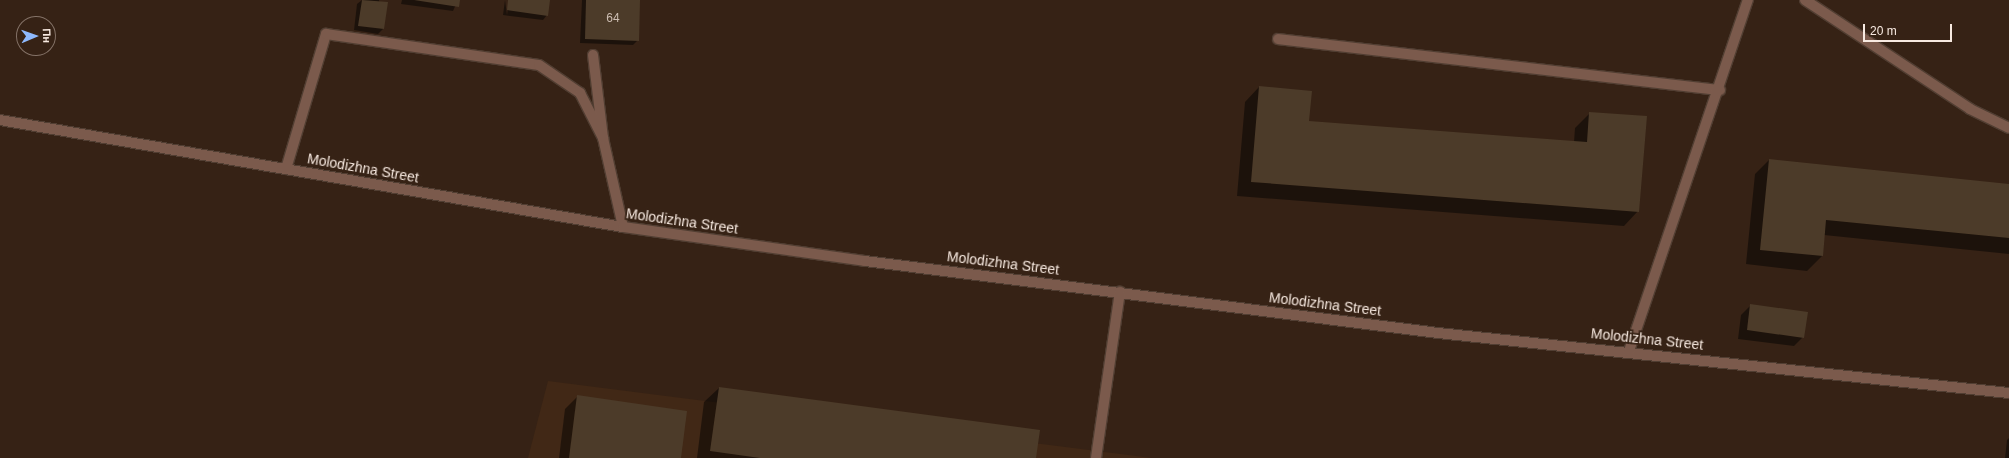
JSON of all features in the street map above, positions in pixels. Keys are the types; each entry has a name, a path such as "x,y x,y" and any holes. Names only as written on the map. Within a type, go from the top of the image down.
{"street":[{"path":"1629,351 1720,90 1748,0"},
{"path":"1805,0 1970,109 2009,128"},
{"path":"286,169 326,34 539,66 580,93 603,138"},
{"path":"1278,39 1720,90"},
{"path":"593,55 603,138 623,228"},
{"name":"Molodizhna Street","path":"0,120 623,228 1438,333 1629,351 2009,392"},
{"path":"1096,458 1120,292"}],"shaded area":[{"path":"548,381 1152,458 528,458"}],"building":[{"path":"362,0 388,2 384,29 358,26"},
{"path":"414,0 460,0 459,7"},
{"path":"508,0 550,0 548,16 507,10"},
{"path":"586,0 640,0 639,41 585,39"},
{"path":"1259,86 1312,91 1309,121 1587,142 1589,112 1647,116 1639,212 1251,182"},
{"path":"1769,159 2009,184 2009,238 1826,220 1823,256 1760,250"},
{"path":"1750,304 1808,312 1804,338 1747,330"},
{"path":"719,387 1040,430 1036,458 760,458 710,451"},
{"path":"577,395 687,411 681,458 569,458"}]}
